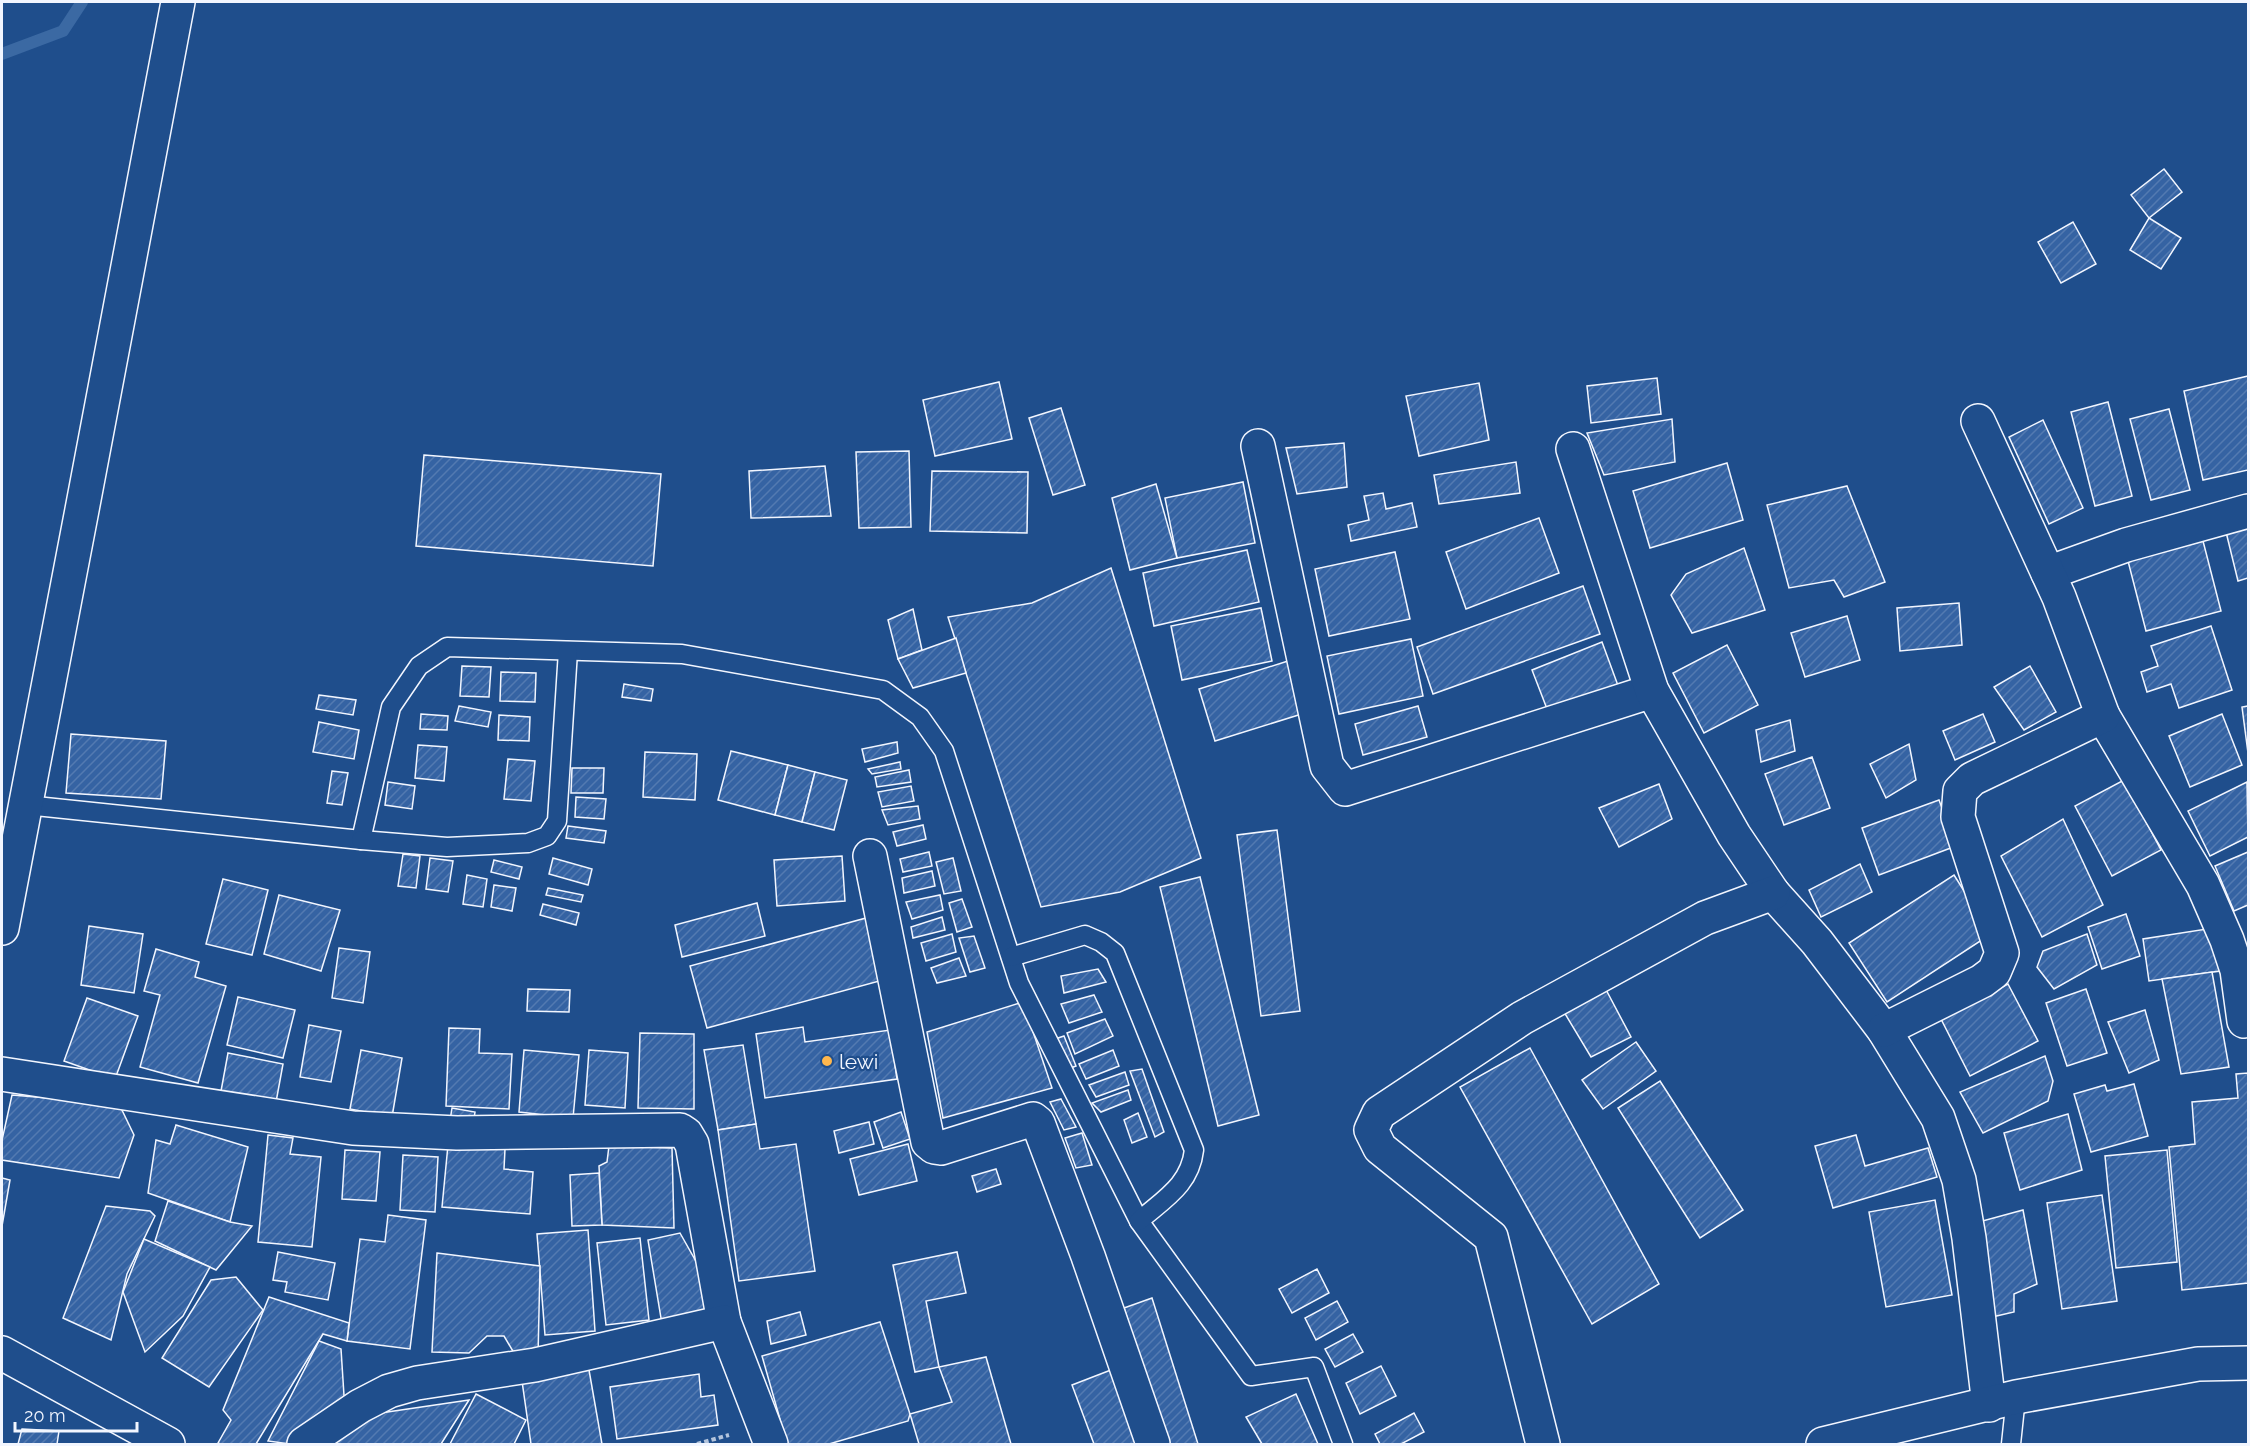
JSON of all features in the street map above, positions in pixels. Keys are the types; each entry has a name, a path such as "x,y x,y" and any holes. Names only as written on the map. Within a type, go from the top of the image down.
{"street":[{"path":"2,928 178,2"},
{"path":"1978,421 2048,573 2103,716 2203,885 2215,910 2237,970 2244,1021"},
{"path":"1258,446 1327,766 1345,789 1652,691"},
{"path":"1573,449 1652,691 1734,835 1773,893 1817,942 1884,1030 1938,1118 1959,1180 2002,1401"},
{"path":"2048,573 2126,544 2248,511"},
{"path":"1884,1030 1982,981 1994,972 2002,952 1958,817 1960,791 1972,779 2103,716"},
{"path":"870,856 927,1142 934,1147 941,1148 1033,1119 1038,1123 1088,1256 1153,1444"},
{"path":"1543,1444 1491,1237 1380,1148 1371,1130 1379,1113 1522,1018 1705,918 1773,893"},
{"path":"2,1074 353,1128 457,1133 680,1130 686,1134 692,1144 724,1322 771,1444"},
{"path":"304,1444 360,1406 408,1386 535,1365 724,1322"},
{"path":"2,1353 168,1444"},
{"path":"1823,1444 2002,1401 2198,1364 2248,1363"}],"lane":[{"path":"361,840 391,707 419,666 447,647 682,654 883,690 920,717 944,751 1019,983 1139,1221 1251,1376 1314,1367 1343,1444"},
{"path":"26,805 447,847 528,843 547,836 557,821 568,651"},
{"path":"1011,957 1085,934 1101,942 1115,954 1194,1150 1192,1166 1184,1181 1139,1221"},
{"path":"2002,1401 2011,1444"}],"building":[{"path":"2164,169 2182,192 2149,218 2131,195"},
{"path":"2149,218 2181,238 2161,269 2130,250"},
{"path":"2073,222 2096,264 2061,283 2038,242"},
{"path":"2248,376 2248,470 2203,480 2184,391"},
{"path":"1657,378 1661,414 1591,423 1587,386"},
{"path":"999,382 1012,439 935,456 923,400"},
{"path":"1479,383 1489,440 1419,456 1406,396"},
{"path":"2108,402 2132,496 2095,506 2071,412"},
{"path":"1061,408 1085,485 1053,495 1029,418"},
{"path":"2169,409 2190,490 2151,500 2130,419"},
{"path":"1672,419 1675,462 1604,475 1587,433"},
{"path":"2043,420 2083,508 2049,524 2009,437"},
{"path":"1344,443 1347,487 1297,494 1286,448"},
{"path":"909,451 911,527 859,528 856,452"},
{"path":"424,455 661,474 653,566 416,546"},
{"path":"1516,462 1520,493 1439,504 1434,475"},
{"path":"1727,463 1743,520 1650,548 1633,491"},
{"path":"825,466 831,516 751,518 749,471"},
{"path":"932,471 1028,472 1027,533 930,531"},
{"path":"1243,482 1255,543 1177,558 1165,498"},
{"path":"1156,484 1177,558 1130,570 1112,498"},
{"path":"1847,486 1885,582 1844,597 1834,580 1789,588 1767,505"},
{"path":"1383,493 1386,509 1412,503 1417,527 1351,541 1348,525 1369,520 1364,496"},
{"path":"1539,518 1559,573 1466,609 1446,552"},
{"path":"2248,526 2248,578 2238,581 2226,532"},
{"path":"2203,541 2221,611 2146,631 2128,561"},
{"path":"1744,548 1765,610 1692,633 1671,595 1686,574"},
{"path":"1247,550 1259,602 1154,626 1143,573"},
{"path":"1395,552 1410,619 1329,636 1315,569"},
{"path":"1111,568 1201,858 1120,892 1041,907 948,617 1032,603"},
{"path":"1583,586 1600,634 1433,694 1417,647"},
{"path":"1959,603 1962,645 1900,651 1897,608"},
{"path":"1261,608 1272,661 1182,680 1171,626"},
{"path":"913,609 922,650 898,659 888,620"},
{"path":"1847,616 1860,660 1805,677 1791,633"},
{"path":"2211,626 2232,690 2179,708 2171,684 2147,692 2141,672 2158,666 2151,646"},
{"path":"956,638 966,673 913,688 898,659"},
{"path":"1411,639 1423,696 1339,714 1327,656"},
{"path":"1602,642 1620,691 1549,714 1532,670"},
{"path":"1727,645 1758,705 1704,733 1673,673"},
{"path":"1288,661 1305,713 1215,741 1199,689"},
{"path":"462,666 491,667 489,697 460,696"},
{"path":"2030,666 2056,712 2024,730 1994,687"},
{"path":"501,672 536,673 535,702 500,701"},
{"path":"624,684 653,689 651,701 622,697"},
{"path":"319,695 356,700 353,715 316,709"},
{"path":"459,706 491,712 488,727 455,721"},
{"path":"1418,706 1427,737 1363,755 1355,724"},
{"path":"2248,706 2248,753 2242,707"},
{"path":"421,714 448,716 447,730 420,729"},
{"path":"1983,714 1995,742 1955,760 1943,731"},
{"path":"2222,714 2242,765 2190,787 2169,736"},
{"path":"499,715 530,717 529,741 498,740"},
{"path":"1790,720 1795,751 1761,762 1756,730"},
{"path":"319,722 359,730 354,759 313,752"},
{"path":"71,734 166,741 161,799 66,793"},
{"path":"897,742 898,753 865,762 862,749"},
{"path":"1909,744 1916,780 1886,798 1870,764"},
{"path":"418,745 447,747 444,781 415,778"},
{"path":"731,751 788,765 775,815 718,800"},
{"path":"645,752 697,754 695,800 643,797"},
{"path":"1812,757 1830,808 1784,825 1765,774"},
{"path":"508,759 535,761 531,801 504,799"},
{"path":"900,762 901,769 872,774 868,769"},
{"path":"788,765 815,772 802,822 775,815"},
{"path":"572,768 604,768 603,793 571,793"},
{"path":"909,770 911,782 877,787 875,777"},
{"path":"332,771 348,773 342,805 327,803"},
{"path":"815,772 847,780 834,830 802,822"},
{"path":"2124,780 2161,850 2112,876 2075,806"},
{"path":"388,782 415,786 412,809 385,805"},
{"path":"2247,782 2248,837 2210,856 2188,811"},
{"path":"1659,784 1672,819 1619,847 1599,808"},
{"path":"911,786 914,801 882,807 878,792"},
{"path":"576,797 606,799 604,819 575,817"},
{"path":"1939,800 1956,846 1879,875 1862,828"},
{"path":"918,806 920,819 888,825 882,810"},
{"path":"2063,819 2103,905 2042,937 2001,856"},
{"path":"923,825 926,839 897,846 893,832"},
{"path":"568,826 606,831 604,843 566,838"},
{"path":"1277,830 1300,1011 1261,1016 1237,835"},
{"path":"929,852 932,866 903,872 900,859"},
{"path":"2248,852 2248,905 2234,911 2215,866"},
{"path":"403,854 420,856 416,888 398,886"},
{"path":"842,856 845,901 777,906 774,860"},
{"path":"430,858 453,861 448,892 426,889"},
{"path":"553,858 592,869 588,885 549,874"},
{"path":"953,858 961,891 944,894 936,862"},
{"path":"494,860 522,867 519,879 491,872"},
{"path":"1860,864 1872,892 1821,917 1809,890"},
{"path":"932,871 935,886 904,893 902,878"},
{"path":"467,875 487,879 483,907 463,904"},
{"path":"1954,875 1991,934 1887,1002 1849,943"},
{"path":"1200,877 1259,1115 1218,1126 1160,887"},
{"path":"223,879 268,890 252,955 206,944"},
{"path":"494,885 516,888 512,911 491,907"},
{"path":"548,888 583,895 581,902 546,895"},
{"path":"279,895 340,910 321,971 264,954"},
{"path":"940,895 943,910 912,919 906,902"},
{"path":"962,899 972,927 957,932 949,903"},
{"path":"757,903 765,936 682,957 675,925"},
{"path":"543,904 579,913 576,925 540,915"},
{"path":"2126,914 2140,956 2102,969 2088,927"},
{"path":"942,917 945,930 913,938 911,927"},
{"path":"866,918 883,980 707,1028 690,966"},
{"path":"89,926 143,934 134,993 81,985"},
{"path":"2213,928 2220,971 2149,981 2143,939"},
{"path":"952,934 956,952 926,961 921,943"},
{"path":"2087,934 2097,965 2054,989 2037,967 2043,951"},
{"path":"974,936 985,968 970,972 959,938"},
{"path":"339,948 370,952 363,1003 332,998"},
{"path":"156,949 199,962 195,977 226,986 198,1083 140,1067 160,995 144,991"},
{"path":"959,958 966,976 937,983 931,968"},
{"path":"1098,969 1106,982 1064,993 1061,976"},
{"path":"2212,972 2229,1067 2181,1074 2162,979"},
{"path":"1603,984 1631,1037 1591,1057 1558,1002"},
{"path":"2008,984 2038,1041 1970,1076 1941,1019"},
{"path":"528,989 570,990 569,1012 527,1011"},
{"path":"2086,989 2107,1053 2067,1066 2046,1003"},
{"path":"1094,995 1102,1012 1069,1023 1061,1004"},
{"path":"238,997 295,1010 283,1058 227,1045"},
{"path":"87,998 138,1016 115,1079 64,1061"},
{"path":"1023,1002 1052,1088 943,1118 927,1032"},
{"path":"2145,1010 2159,1060 2129,1073 2108,1022"},
{"path":"1105,1019 1113,1036 1075,1054 1067,1033"},
{"path":"309,1025 341,1031 331,1082 300,1077"},
{"name":"lewi","path":"803,1027 805,1042 890,1030 897,1079 765,1098 756,1034"},
{"path":"449,1028 480,1029 479,1053 512,1054 509,1109 446,1106"},
{"path":"640,1033 694,1034 694,1109 638,1108"},
{"path":"1064,1036 1076,1066 1068,1069 1055,1039"},
{"path":"1636,1042 1656,1071 1603,1109 1582,1080"},
{"path":"743,1045 756,1124 718,1130 704,1050"},
{"path":"1530,1048 1659,1284 1592,1324 1460,1087"},
{"path":"361,1050 402,1058 392,1117 350,1109"},
{"path":"524,1050 579,1055 573,1118 519,1112"},
{"path":"589,1050 628,1053 625,1108 585,1105"},
{"path":"1113,1050 1119,1066 1086,1079 1079,1064"},
{"path":"228,1053 283,1064 274,1113 219,1102"},
{"path":"2045,1056 2053,1081 2048,1101 1983,1133 1960,1092"},
{"path":"1142,1069 1164,1132 1155,1137 1130,1071"},
{"path":"1125,1072 1129,1085 1096,1097 1089,1085"},
{"path":"2248,1073 2248,1283 2182,1290 2169,1147 2195,1144 2192,1102 2238,1098 2236,1074"},
{"path":"1660,1081 1743,1210 1700,1238 1618,1108"},
{"path":"2134,1084 2148,1136 2091,1152 2074,1094 2105,1085 2107,1091"},
{"path":"1128,1090 1131,1100 1101,1112 1092,1103"},
{"path":"12,1095 119,1104 134,1135 119,1178 2,1160 2,1140"},
{"path":"1061,1099 1076,1127 1064,1130 1050,1102"},
{"path":"452,1108 475,1112 472,1131 449,1127"},
{"path":"901,1112 910,1139 883,1148 874,1122"},
{"path":"1138,1113 1147,1137 1132,1143 1124,1120"},
{"path":"2068,1114 2082,1170 2020,1190 2004,1133"},
{"path":"869,1122 874,1144 839,1153 834,1131"},
{"path":"756,1124 760,1149 796,1144 815,1271 739,1281 718,1130"},
{"path":"176,1125 248,1147 230,1222 148,1193 156,1140 170,1144"},
{"path":"1082,1133 1092,1165 1076,1168 1065,1138"},
{"path":"268,1135 293,1138 290,1154 321,1157 312,1247 258,1242"},
{"path":"1856,1135 1865,1166 1928,1148 1937,1177 1833,1208 1815,1146"},
{"path":"908,1144 917,1181 859,1195 850,1159"},
{"path":"448,1145 505,1149 504,1169 533,1172 530,1214 442,1207"},
{"path":"609,1146 672,1148 674,1228 602,1225 599,1166 607,1162"},
{"path":"345,1150 380,1152 376,1201 342,1199"},
{"path":"2167,1150 2177,1262 2116,1268 2105,1156"},
{"path":"403,1155 438,1157 435,1212 400,1210"},
{"path":"996,1169 1001,1184 977,1192 972,1176"},
{"path":"599,1173 602,1225 572,1226 570,1175"},
{"path":"2,1178 10,1180 2,1226"},
{"path":"2102,1195 2117,1301 2062,1309 2047,1203"},
{"path":"1935,1200 1952,1295 1886,1307 1869,1212"},
{"path":"168,1201 230,1222 252,1226 216,1270 155,1241"},
{"path":"106,1206 150,1211 155,1216 127,1274 111,1340 63,1318"},
{"path":"2023,1210 2037,1284 2014,1294 2014,1312 1992,1317 1975,1223"},
{"path":"388,1215 426,1220 410,1349 347,1341 360,1239 385,1242"},
{"path":"588,1230 595,1331 545,1335 537,1234"},
{"path":"680,1233 702,1272 708,1310 662,1324 648,1240"},
{"path":"640,1238 649,1320 606,1325 597,1243"},
{"path":"144,1239 210,1267 183,1316 145,1352 123,1292"},
{"path":"278,1252 335,1263 328,1300 285,1292 287,1282 273,1280"},
{"path":"957,1252 966,1293 926,1301 939,1367 915,1372 893,1265"},
{"path":"437,1253 540,1266 538,1357 514,1353 504,1336 487,1336 469,1353 432,1352"},
{"path":"1317,1269 1329,1293 1292,1313 1279,1289"},
{"path":"236,1277 263,1310 209,1387 162,1358 211,1280"},
{"path":"269,1297 349,1323 347,1341 323,1334 256,1444 218,1443 231,1420 223,1410"},
{"path":"1152,1298 1198,1444 1167,1444 1124,1308"},
{"path":"1337,1301 1348,1322 1316,1340 1305,1318"},
{"path":"800,1312 806,1335 771,1344 767,1321"},
{"path":"880,1322 910,1414 908,1421 829,1444 787,1444 762,1356"},
{"path":"1353,1334 1363,1352 1335,1367 1325,1349"},
{"path":"319,1341 341,1349 345,1411 290,1444 268,1441"},
{"path":"986,1357 1011,1444 919,1444 910,1414 952,1402 939,1367"},
{"path":"1381,1366 1396,1396 1360,1414 1346,1383"},
{"path":"1116,1368 1143,1442 1094,1444 1072,1385"},
{"path":"589,1370 602,1444 531,1444 522,1381"},
{"path":"699,1374 701,1397 714,1395 718,1425 617,1439 610,1387"},
{"path":"476,1394 526,1420 514,1444 450,1444"},
{"path":"1296,1394 1318,1444 1262,1444 1246,1417"},
{"path":"469,1400 441,1444 326,1444 367,1415"},
{"path":"1414,1413 1424,1432 1401,1444 1380,1444 1375,1434"},
{"path":"22,1429 59,1431 57,1444 18,1444"}],"waterway":[{"path":"2,54 63,31 82,2"}],"place":[{"name":"lewi","path":"827,1061"}]}
